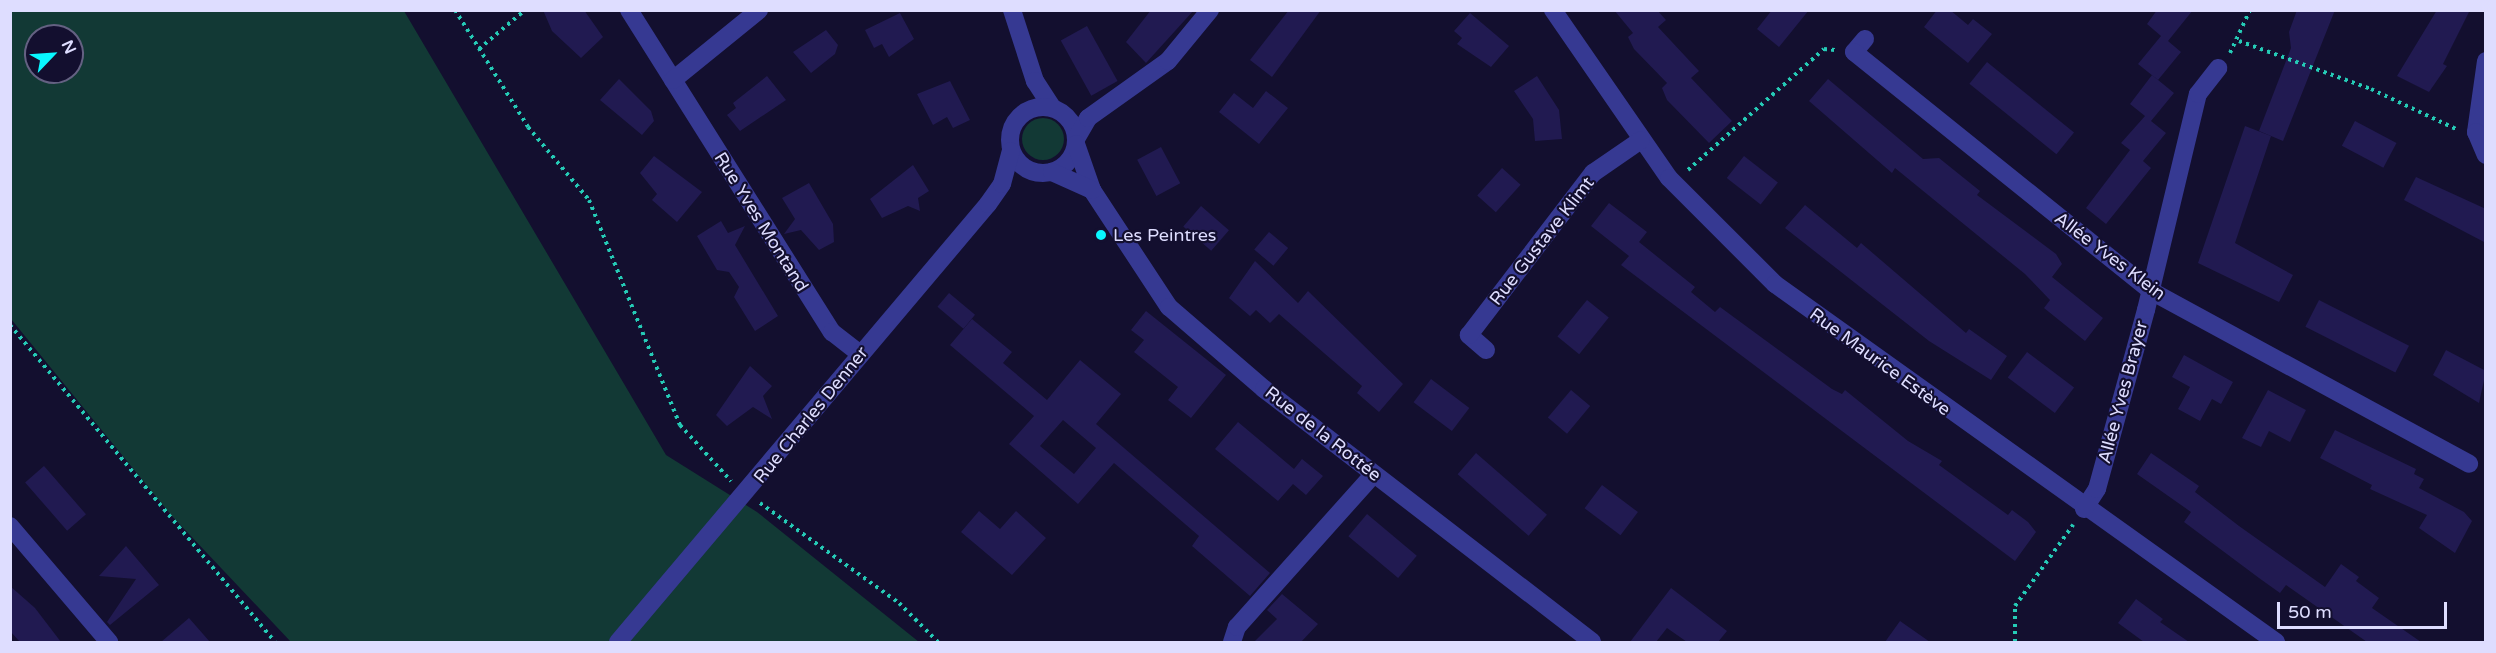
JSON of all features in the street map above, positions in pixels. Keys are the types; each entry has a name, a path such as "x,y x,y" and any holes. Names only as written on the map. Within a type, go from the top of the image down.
{"street":[{"name":"Rue Yves Montand","path":"629,10 832,333 860,354"},
{"path":"672,80 759,10"},
{"path":"1012,10 1035,81 1058,110 1076,142"},
{"path":"1043,172 1068,162 1088,118 1168,61 1210,10"},
{"name":"Rue Maurice Estève","path":"1553,10 1641,140 1685,195 1734,248 1809,311 2084,509 2276,642"},
{"name":"Allée Yves Klein","path":"1859,46 2151,291 2469,464"},
{"path":"2486,61 2476,132 2486,155"},
{"name":"Allée Yves Brayer","path":"2084,509 2097,489 2151,291 2198,94 2218,68"},
{"path":"1035,81 1025,111 1011,129 1011,151 1043,172 1092,190"},
{"path":"1025,111 1058,110 1088,118"},
{"name":"Rue Gustave Klimt","path":"1486,350 1469,335 1593,173 1641,140"},
{"name":"Rue de la Rottée","path":"1076,142 1092,190 1169,307 1374,474 1590,642"},
{"name":"Rue Charles Denner","path":"618,642 746,495 1002,184 1011,151"},
{"name":"Rue Charles Denner","path":"1002,184 1043,172"},
{"path":"1232,642 1237,627 1374,474"},
{"path":"10,526 109,642"}],"path":[{"path":"455,10 528,127 589,200 680,425 746,495 898,603 938,642"},
{"path":"478,49 525,10"},
{"path":"2218,68 2239,41 2250,10"},
{"path":"2239,41 2371,89 2464,133 2476,132"},
{"path":"1685,195 1681,177 1824,49 1859,46"},
{"path":"10,325 275,642"},
{"path":"2015,642 2015,606 2084,509"}],"green space":[{"path":"10,11 404,11 666,455 757,512 919,642 291,642 171,515 11,319"},
{"path":"1043,118 1058,124 1064,139 1058,154 1043,160 1028,154 1022,139 1028,124"}],"building":[{"path":"543,10 584,10 603,37 581,58 552,31"},
{"path":"1151,10 1194,10 1146,63 1126,42"},
{"path":"1289,10 1321,10 1272,77 1250,60"},
{"path":"1614,10 1657,10 1666,20 1658,27 1699,71 1691,78 1732,121 1709,143 1667,100 1662,88 1667,83 1634,49 1628,37 1633,33"},
{"path":"1772,10 1809,10 1779,47 1757,29"},
{"path":"1937,10 1950,10 1968,25 1973,19 1992,34 1968,63 1924,27"},
{"path":"2157,10 2193,10 2168,41 2181,52 2158,80 2138,64 2161,36 2147,24"},
{"path":"2297,10 2335,10 2283,141 2259,131 2291,48 2289,32"},
{"path":"2437,10 2470,10 2443,64 2447,66 2429,92 2397,76"},
{"path":"900,13 914,39 889,57 882,44 874,48 865,30"},
{"path":"1470,13 1509,46 1491,67 1457,44 1462,38 1454,31"},
{"path":"1087,26 1118,81 1091,96 1061,41"},
{"path":"826,30 838,45 835,54 811,73 793,52"},
{"path":"1987,62 2074,132 2056,154 1969,84"},
{"path":"2152,75 2174,93 2151,121 2166,133 2143,161 2151,168 2106,224 2086,208 2130,150 2121,143 2145,116 2130,104"},
{"path":"767,76 786,100 740,131 727,115 736,108 733,103"},
{"path":"1537,76 1559,110 1562,139 1535,141 1533,119 1514,91"},
{"path":"619,79 651,111 654,121 642,135 600,100"},
{"path":"1828,79 1923,159 1939,158 1980,191 1977,195 2056,254 2062,264 2052,277 2103,318 2085,341 2044,308 2050,300 2025,274 1895,168 1892,173 1809,101"},
{"path":"950,81 970,120 953,128 947,117 933,125 917,94"},
{"path":"1266,91 1288,108 1259,144 1219,112 1234,93 1253,108"},
{"path":"2355,121 2396,143 2383,168 2342,146"},
{"path":"2245,126 2271,136 2235,243 2293,275 2279,302 2198,263"},
{"path":"1161,147 1180,183 1156,196 1137,160"},
{"path":"654,156 702,192 677,222 652,200 657,194 640,173"},
{"path":"1744,156 1778,182 1761,205 1727,178"},
{"path":"913,165 929,191 918,198 920,211 908,206 882,218 870,199"},
{"path":"1502,168 1521,185 1496,212 1477,195"},
{"path":"2416,177 2486,209 2486,243 2404,200"},
{"path":"809,183 833,224 834,242 819,250 801,230 784,234 795,219 782,198"},
{"path":"1609,203 1647,232 1639,242 1695,287 1691,292 1715,312 1720,307 1832,389 1842,394 1845,390 1908,441 1942,461 1939,465 2008,515 2012,510 2028,522 2036,532 2015,561 1621,265 1629,256 1591,226"},
{"path":"1805,205 1857,248 1861,243 1966,333 1969,329 2007,356 1991,380 1929,341 1785,228"},
{"path":"1201,206 1229,230 1211,251 1183,226"},
{"path":"721,221 728,233 745,226 735,245 778,316 755,331 734,297 739,287 729,272 717,270 697,236"},
{"path":"1269,232 1288,248 1273,266 1254,250"},
{"path":"1255,261 1298,303 1308,291 1403,384 1379,412 1357,393 1362,386 1279,314 1270,323 1256,310 1250,316 1229,298"},
{"path":"949,293 975,315 963,329 937,307"},
{"path":"1587,300 1609,318 1579,354 1557,337"},
{"path":"2319,300 2409,346 2395,373 2305,327"},
{"path":"1146,311 1226,375 1191,418 1168,400 1178,387 1134,352 1144,340 1131,330"},
{"path":"972,319 1012,352 1003,363 1047,400 1080,360 1121,394 1096,424 1270,573 1250,596 1192,546 1199,536 1114,463 1078,504 1009,444 1034,416 950,345","holes":["1063,420 1096,448 1074,474 1040,446"]},
{"path":"2446,350 2486,371 2479,403 2433,375"},
{"path":"2027,352 2074,388 2055,413 2008,378"},
{"path":"2184,355 2233,382 2221,404 2212,399 2200,421 2178,409 2190,387 2172,377"},
{"path":"750,366 772,386 763,396 772,419 753,407 727,426 716,415"},
{"path":"1431,379 1469,408 1452,431 1414,402"},
{"path":"1571,390 1590,406 1567,434 1548,418"},
{"path":"2268,390 2306,410 2290,442 2269,431 2261,447 2242,438"},
{"path":"1238,422 1294,469 1302,459 1323,476 1306,495 1293,484 1278,501 1215,449"},
{"path":"2335,430 2416,469 2414,474 2424,479 2419,488 2464,512 2472,521 2455,553 2419,528 2427,515 2370,489 2372,485 2320,458"},
{"path":"1476,453 1547,515 1529,536 1458,474"},
{"path":"2151,453 2199,486 2195,492 2239,526 2325,587 2341,564 2359,577 2356,581 2379,598 2372,608 2421,642 2367,642 2286,585 2280,593 2184,522 2191,512 2137,474"},
{"path":"44,466 86,514 67,531 25,482"},
{"path":"1602,485 1638,512 1620,535 1585,508"},
{"path":"979,511 1000,529 1016,511 1046,538 1012,575 961,532"},
{"path":"1367,514 1417,556 1398,578 1348,536"},
{"path":"126,546 159,585 110,625 107,622 136,579 99,576"},
{"path":"10,586 35,608 61,642 20,642 10,631"},
{"path":"1671,588 1727,631 1718,642 1687,642 1667,628 1656,642 1630,642"},
{"path":"1282,594 1318,624 1301,642 1254,642 1277,619 1267,610"},
{"path":"2136,599 2163,619 2160,622 2189,642 2144,642 2118,623"},
{"path":"189,618 210,642 161,642"},
{"path":"1900,621 1930,642 1885,642"}],"place":[{"name":"Les Peintres","path":"1101,235"}]}
